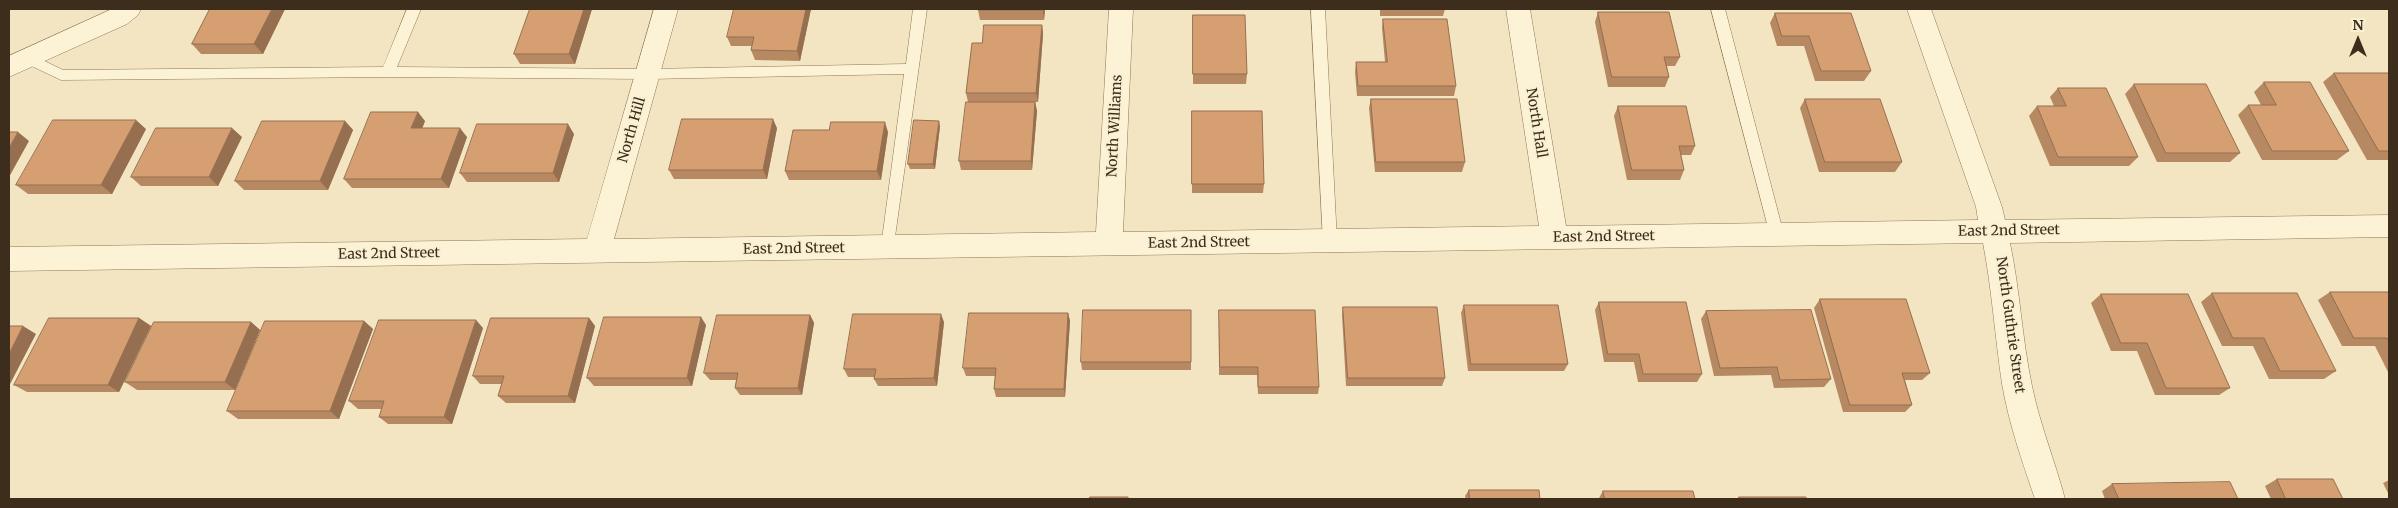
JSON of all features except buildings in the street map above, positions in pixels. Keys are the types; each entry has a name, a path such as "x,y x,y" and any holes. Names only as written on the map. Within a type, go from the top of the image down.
{"street":[{"path":"18,62 118,17 129,9"},
{"name":"North Hill","path":"597,252 666,9"},
{"name":"North Williams","path":"1108,244 1121,9"},
{"name":"North Hall","path":"1518,9 1554,238"},
{"name":"North Guthrie Street","path":"1919,9 1981,182 1995,231 2005,285 2017,384 2027,429 2050,499"},
{"name":"East 2nd Street","path":"9,259 2389,226"}],"lane":[{"path":"388,72 414,9"},
{"path":"888,247 910,92 910,69 920,9"},
{"path":"1318,9 1330,241"},
{"path":"1718,9 1777,235"},
{"path":"18,62 61,75 388,72 648,74 910,69"}]}
